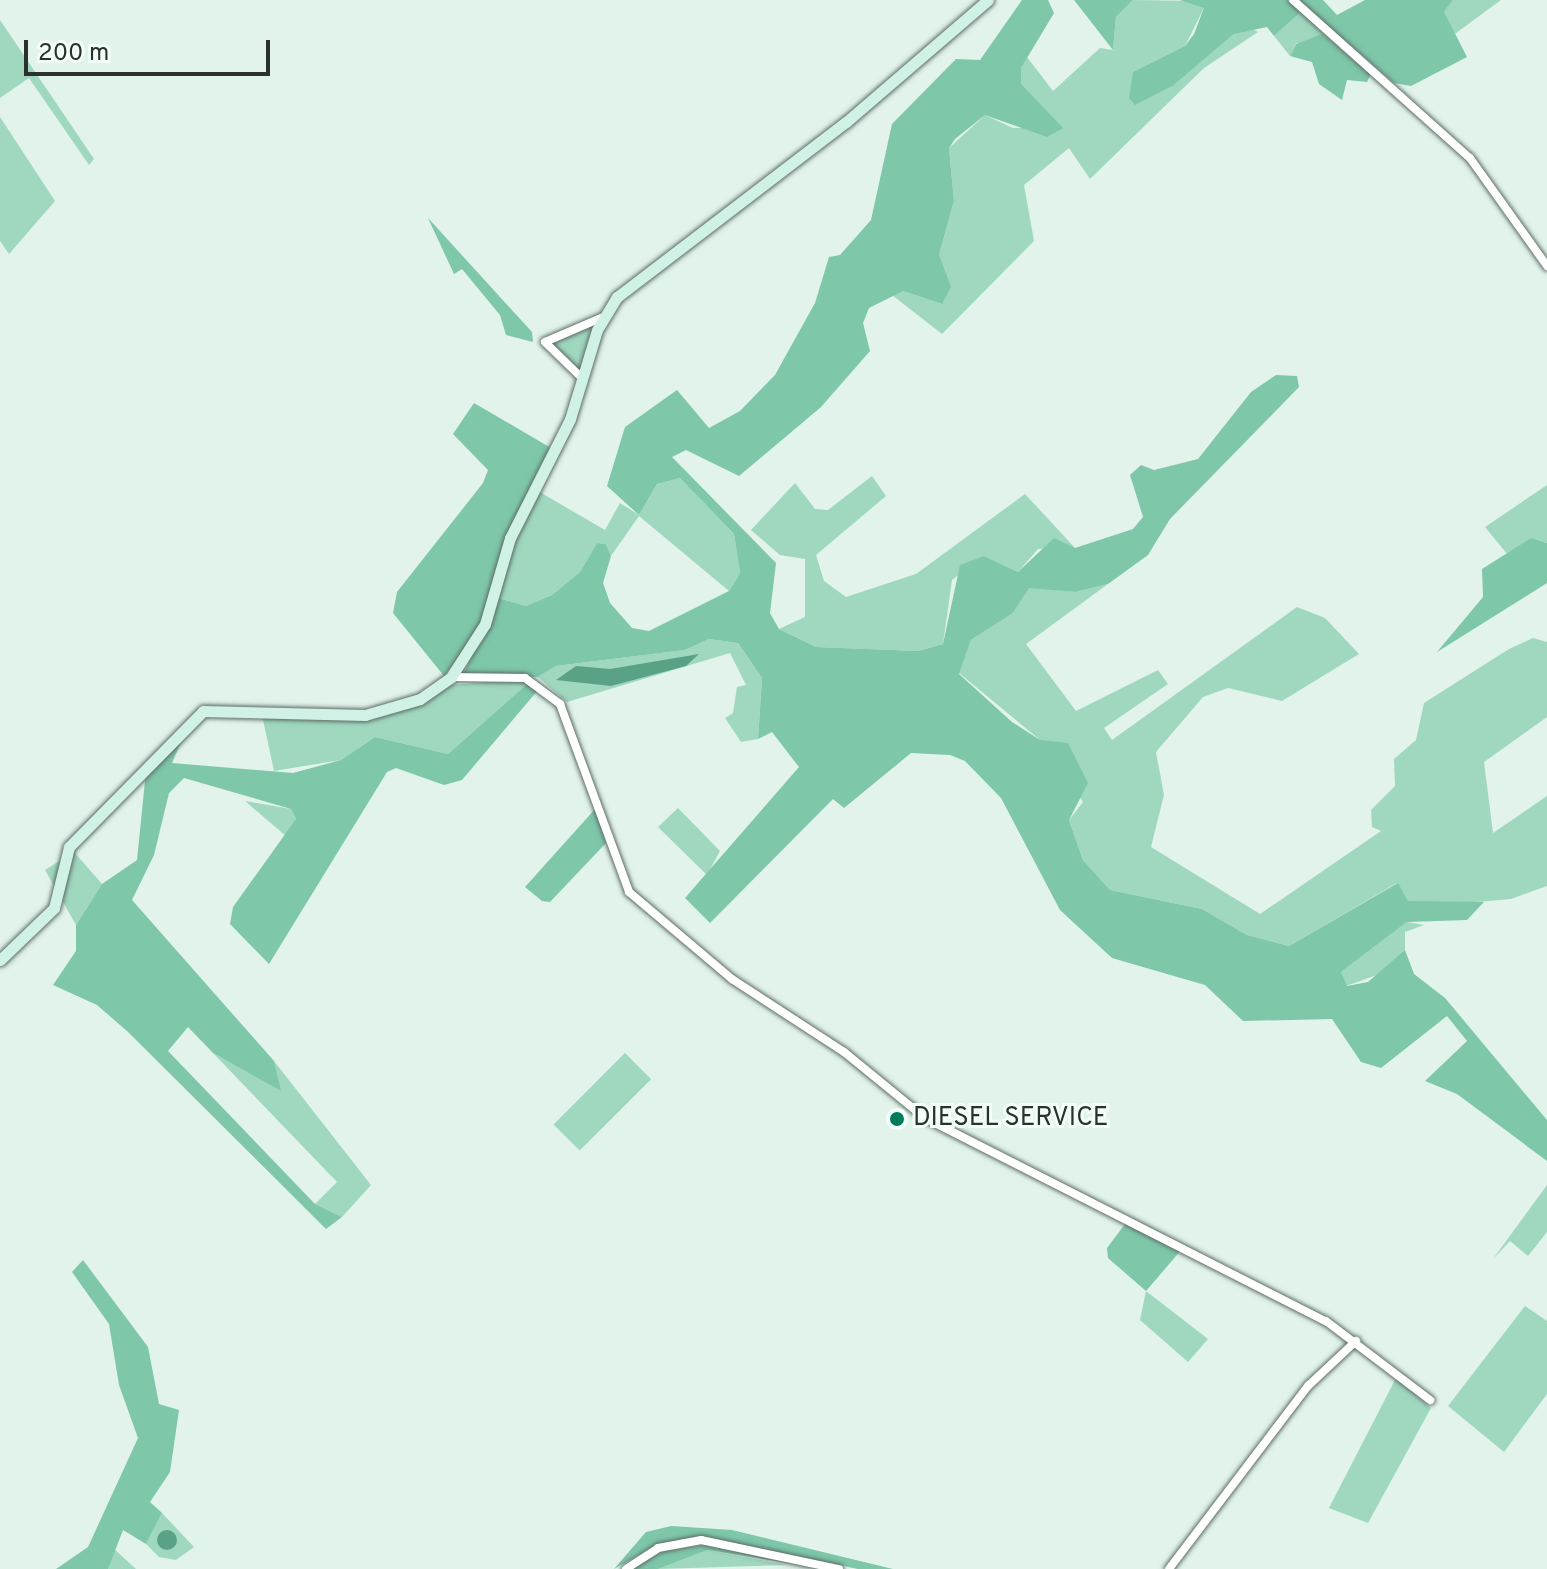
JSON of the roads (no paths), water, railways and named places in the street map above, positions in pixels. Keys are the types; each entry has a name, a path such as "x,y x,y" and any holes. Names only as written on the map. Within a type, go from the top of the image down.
{"street":[{"path":"583,379 545,342 603,317 645,272 846,122 988,0"},
{"path":"1293,0 1470,158 1547,266"},
{"path":"0,960 54,908 69,847 203,711 365,715 420,699 451,677 485,624 510,538 583,379 603,317"},
{"path":"451,677 525,678 560,704 629,892 732,979 844,1052 925,1118 1236,1272 1356,1341 1430,1400"},
{"path":"1169,1569 1308,1386 1356,1341"},
{"path":"626,1569 658,1548 701,1540 839,1569"}],"place":[{"name":"DIESEL SERVICE","path":"897,1119"}]}
